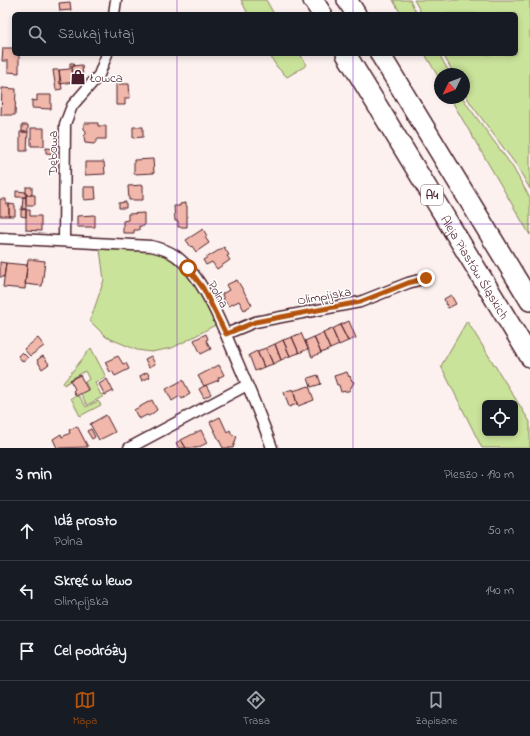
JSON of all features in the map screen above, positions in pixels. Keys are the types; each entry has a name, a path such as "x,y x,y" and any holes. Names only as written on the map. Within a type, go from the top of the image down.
{"highway":[{"path":"313,0 321,12"},
{"path":"347,0 355,12"},
{"name":"Aleja Piastów Śląskich","path":"347,56 530,357"},
{"name":"A4","path":"381,56 530,301"}],"street":[{"path":"114,12 116,0"},
{"name":"Dębowa","path":"64,242 65,124 72,106 99,75 106,56"},
{"name":"Polna","path":"0,238 151,246 165,249 176,256 192,273 203,288 226,334 272,448"},
{"name":"Olimpijska","path":"226,334 255,322 360,302 408,283 426,278"},
{"path":"129,448 247,385"}],"green space":[{"path":"241,0 266,0 273,12 247,12"},
{"path":"393,0 410,0 416,12 400,12"},
{"path":"414,0 530,0 530,189 517,166 470,102 470,68 451,68 444,56 518,56 518,12 421,12"},
{"path":"270,56 301,56 307,65 287,77 277,67"},
{"path":"426,56 440,56 447,68 434,68 434,70"},
{"path":"454,104 467,104 512,166 530,198 530,235"},
{"path":"120,248 163,252 181,266 193,281 217,324 172,348 151,352 137,350 106,337 90,321 104,280 100,249"},
{"path":"467,321 516,400 482,400 482,436 518,436 518,403 530,422 530,448 482,448 441,366"},
{"path":"91,348 106,377 95,383 101,395 103,394 104,396 87,405 81,394 89,390 85,382 89,379 85,371 64,385 63,383"},
{"path":"79,396 86,407 98,401 101,405 80,416 71,398"}],"building":[{"path":"70,2 71,10 60,11 59,3"},
{"path":"3,48 12,48 12,56 19,56 19,73 8,72 8,61 2,61"},
{"path":"70,63 74,63 75,66 72,66 73,82 60,84 59,70 70,69"},
{"path":"82,65 83,77 79,82 73,82 72,66"},
{"path":"53,70 59,70 62,89 56,90"},
{"path":"116,84 129,84 130,98 125,98 125,105 116,105"},
{"path":"2,88 16,89 15,115 1,115"},
{"path":"37,95 51,95 51,109 32,108 32,100 37,101"},
{"path":"84,123 98,123 98,126 106,126 106,139 98,139 94,144 85,143 84,136 86,131 84,129"},
{"path":"22,125 28,125 28,132 22,132"},
{"path":"133,127 143,127 143,137 133,138"},
{"path":"31,128 44,128 44,146 31,146"},
{"path":"20,132 28,132 27,151 20,151"},
{"path":"46,148 56,149 56,154 46,153"},
{"path":"153,159 154,173 134,174 134,160"},
{"path":"85,162 104,162 105,174 85,175"},
{"path":"143,185 143,200 129,200 128,186"},
{"path":"26,187 32,187 32,195 26,195"},
{"path":"84,187 95,187 96,199 84,200"},
{"path":"16,191 26,192 26,197 16,197"},
{"path":"26,195 35,195 35,205 26,205"},
{"path":"23,197 26,197 26,209 22,210"},
{"path":"0,199 6,199 6,204 9,204 9,216 0,216"},
{"path":"126,202 126,208 119,208 119,203"},
{"path":"186,203 187,227 178,227 178,221 175,221 174,206 180,206 180,204"},
{"path":"9,204 15,205 15,216 9,216"},
{"path":"21,209 26,209 26,217 21,216"},
{"path":"26,210 30,210 30,216 41,216 41,231 26,230"},
{"path":"144,213 144,226 139,226 139,230 134,230 134,233 123,233 123,221 128,220 128,214"},
{"path":"95,215 95,227 77,227 77,216"},
{"path":"203,229 207,236 205,237 209,243 196,252 186,240"},
{"path":"224,247 230,260 217,269 212,262 206,265 203,260"},
{"path":"28,259 45,261 42,286 25,284"},
{"path":"0,262 6,263 4,277 0,277"},
{"path":"6,263 27,265 25,289 3,287"},
{"path":"237,280 252,305 244,310 239,301 229,306 224,300 222,294 229,290 226,285"},
{"path":"451,295 456,304 448,308 444,299"},
{"path":"349,321 356,338 348,341 340,325"},
{"path":"340,325 348,341 339,345 332,329"},
{"path":"332,329 339,345 330,349 323,333"},
{"path":"301,333 308,349 299,353 292,337"},
{"path":"323,333 330,349 321,353 314,337"},
{"path":"206,334 208,339 206,340 211,349 201,354 194,340"},
{"path":"292,337 299,353 290,356 283,340"},
{"path":"314,337 321,353 312,357 305,341"},
{"path":"38,338 44,346 30,356 24,349"},
{"path":"283,340 290,356 281,360 275,344"},
{"path":"275,344 281,360 273,364 266,348"},
{"path":"266,348 273,364 264,367 257,351"},
{"path":"257,351 264,367 255,371 249,355"},
{"path":"22,352 28,358 23,362 18,356"},
{"path":"43,356 49,364 42,369 37,360"},
{"path":"118,356 123,364 126,363 129,369 115,376 112,371 110,372 105,362"},
{"path":"151,356 155,364 149,367 145,359"},
{"path":"219,365 224,375 218,378 219,380 204,386 198,376"},
{"path":"147,372 150,377 142,381 140,376"},
{"path":"347,372 349,377 350,376 354,382 349,391 341,392 334,376"},
{"path":"80,375 88,390 76,396 73,391 75,389 70,380"},
{"path":"318,375 321,384 311,387 308,378"},
{"path":"107,379 113,391 105,395 99,384"},
{"path":"183,380 190,394 182,399 180,396 172,401 166,389"},
{"path":"206,385 211,394 204,398 199,389"},
{"path":"309,386 314,400 298,406 293,391"},
{"path":"293,389 297,404 289,407 284,392"},
{"path":"152,400 157,410 149,416 147,415 139,419 134,410"},
{"path":"106,415 115,432 99,440 90,424"},
{"path":"220,417 227,432 230,430 232,435 237,436 233,448 223,448 210,422"},
{"path":"77,426 88,447 57,448 53,439 61,434 62,437 70,433 69,430"},
{"path":"91,429 95,437 92,439 87,431"},
{"path":"201,430 207,443 197,448 186,448 181,440"},
{"path":"181,440 186,448 179,448 176,443"}],"place":[{"name":"Łowca","path":"78,77"}],"route":[{"path":"188,268 203,288 226,334 247,324 255,322 360,302 408,283 426,278"}]}
